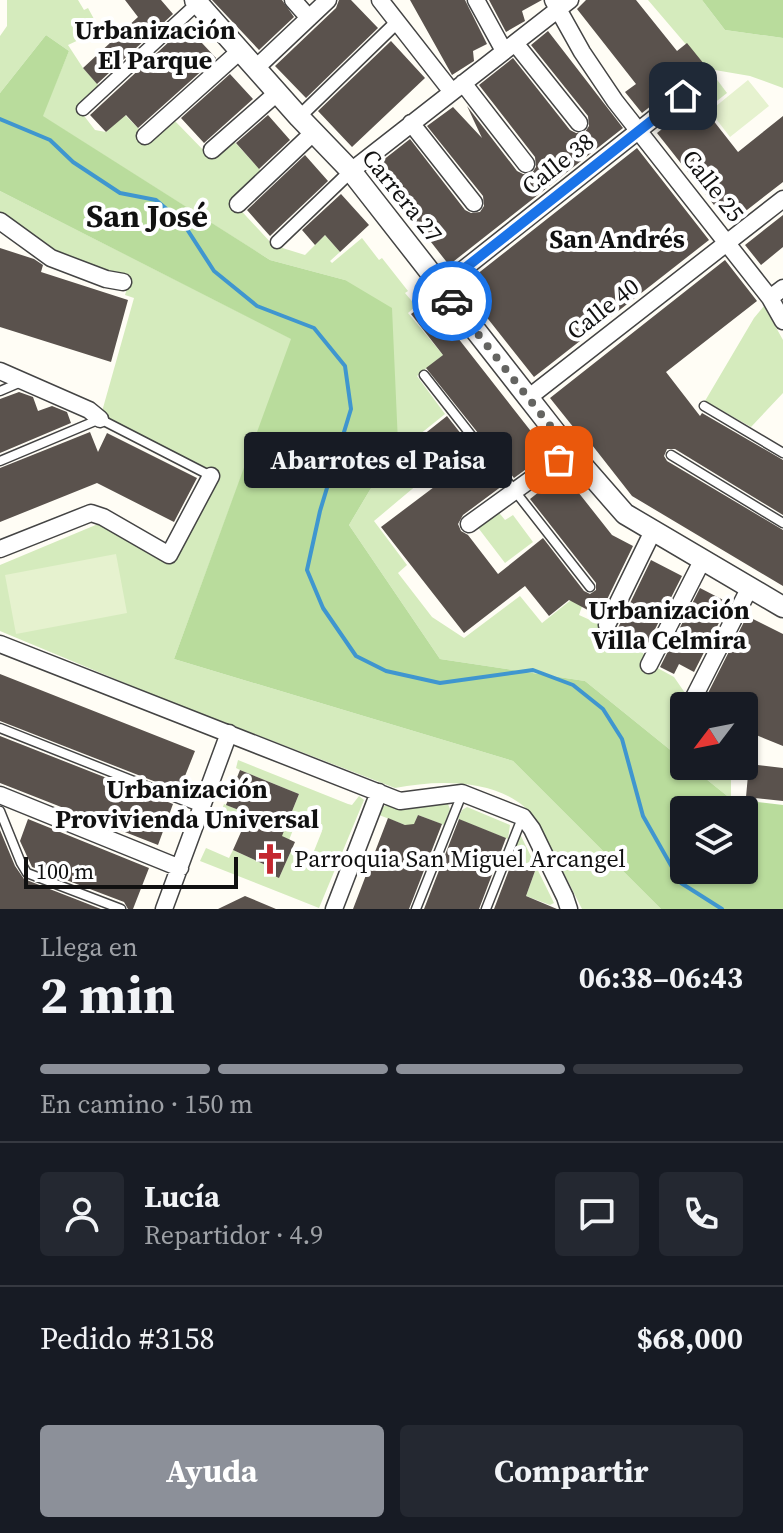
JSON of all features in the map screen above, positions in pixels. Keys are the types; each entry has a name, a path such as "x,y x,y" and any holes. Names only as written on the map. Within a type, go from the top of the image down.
{"street":[{"path":"293,0 309,18"},
{"path":"257,67 328,0"},
{"path":"380,0 526,164"},
{"path":"476,0 510,47 579,123"},
{"path":"83,109 196,2"},
{"name":"Carrera 27","path":"196,2 351,171 570,451 625,514 783,607"},
{"path":"277,242 351,171 510,47 561,3"},
{"name":"Calle 25","path":"561,3 582,52 615,101 727,242 776,293 783,321"},
{"path":"299,117 397,22"},
{"path":"145,136 241,50"},
{"name":"Calle 38","path":"441,287 705,78"},
{"path":"212,150 278,92"},
{"path":"411,123 474,203"},
{"path":"238,204 314,132"},
{"name":"Calle 40","path":"528,398 783,199"},
{"path":"0,221 51,258 106,279 123,282"},
{"path":"0,371 89,410 100,419"},
{"path":"469,524 570,451"},
{"path":"2,544 91,513 169,555 211,476"},
{"path":"607,625 653,531"},
{"path":"649,665 703,559"},
{"path":"697,692 750,587"},
{"path":"0,644 400,801 462,793 523,817 532,829 569,909"},
{"path":"164,909 229,733"},
{"path":"334,909 379,792"},
{"path":"0,795 180,868"}],"lane":[{"path":"424,375 590,587"},
{"path":"0,391 24,380"},
{"path":"704,406 783,453"},
{"path":"0,461 100,419 211,476"},
{"path":"671,455 783,523"},
{"path":"0,728 202,808"},
{"path":"416,909 462,793"},
{"path":"0,811 27,873 121,909"},
{"path":"486,909 523,817"}],"green space":[{"path":"7,0 78,0 84,10 88,8 100,30 68,45 100,87 78,108 95,130 106,132 125,115 141,131 136,136 144,145 174,120 210,157 231,138 262,172 234,203 273,245 305,255 325,235 340,252 330,261 332,263 362,238 379,260 382,258 416,306 408,313 443,355 417,376 445,414 409,443 417,454 410,461 424,479 374,521 407,565 398,573 432,617 464,638 520,596 542,623 581,592 585,598 579,615 621,634 640,649 652,665 674,677 684,692 670,692 670,750 585,681 440,659 349,525 398,443 345,280 270,260 42,116 69,51 46,35 0,93 0,36 7,26"},
{"path":"648,0 702,0 725,30 783,38 783,88 750,76 709,69 727,93 708,108 688,85 707,69"},
{"path":"702,0 783,0 783,38 725,30"},
{"path":"46,35 69,51 43,116 270,260 345,280 392,308 398,443 349,525 440,659 585,681 670,750 670,780 707,780 727,796 670,796 670,884 758,884 758,802 783,805 783,909 661,909 513,761 174,659 291,339 0,191 0,93"},
{"path":"748,80 769,106 730,137 710,111"},
{"path":"0,191 292,339 174,659 513,761 661,909 582,909 537,820 524,806 508,796 490,789 452,783 395,788 156,696 0,631 0,565 98,524 168,563 174,563 220,475 101,415 134,298 125,295 130,279 56,252 0,212"},
{"path":"764,306 783,340 783,393 751,427 705,401"},
{"path":"496,509 505,520 513,515 533,542 505,563 476,525"},
{"path":"116,554 127,613 16,634 5,575"},
{"path":"238,760 348,804 352,805 359,796 364,800 319,908 200,861 206,848 229,858 233,850 270,867 279,878 291,851 310,861 322,831 297,820 287,845 220,815 224,804 285,829 299,794 236,768"},
{"path":"707,780 731,780 731,796"},
{"path":"448,804 450,809 444,825 418,815 413,828 379,815 382,807 387,805 401,810"},
{"path":"467,807 510,825 508,839 458,819"},
{"path":"520,834 554,903 550,905 526,896 535,871 510,861"}],"building":[{"path":"125,0 161,0 173,14 97,84 83,68 138,17"},
{"path":"212,0 282,0 294,17 259,50"},
{"path":"339,0 351,0 378,28 306,98 275,66 336,8"},
{"path":"410,0 465,0 487,44 473,51 474,61 452,75"},
{"path":"489,0 542,0 522,11 525,21 506,32"},
{"path":"586,0 636,0 677,51 687,43 704,64 642,113 625,92 636,84 577,9"},
{"path":"186,26 216,58 138,128 126,115 106,132 90,115"},
{"path":"548,31 623,128 449,265 373,168 410,139 465,210 480,212 484,206 483,196 427,126 453,107 482,138 467,106 517,171 532,173 536,167 535,157 479,85 513,58 570,130 585,132 589,126 588,116 531,45"},
{"path":"391,41 425,78 352,147 318,111"},
{"path":"230,74 253,99 204,143 181,118"},
{"path":"698,101 738,152 783,116 783,182 729,224 657,133"},
{"path":"268,115 290,140 259,169 236,143"},
{"path":"637,148 709,240 534,377 462,286"},
{"path":"305,155 328,181 270,236 247,210"},
{"path":"341,194 369,225 340,252 325,235 315,245 302,230"},
{"path":"783,215 783,247 761,265 745,245"},
{"path":"0,248 34,259 43,265 41,272 128,300 111,362 0,327"},
{"path":"725,260 757,301 666,372 700,416 702,413 783,460 783,515 675,449 667,449 664,456 667,461 783,530 783,586 632,496 585,436 582,438 550,398"},
{"path":"429,301 548,453 514,478 426,368 443,355 411,314"},
{"path":"19,392 33,397 38,411 52,406 67,412 71,423 0,453 0,399"},
{"path":"447,416 502,486 463,515 458,524 498,574 543,538 584,591 590,594 596,590 596,583 530,499 563,473 612,535 633,546 599,616 569,600 549,616 525,586 464,633 381,527 442,481 413,443"},
{"path":"90,432 98,452 107,433 197,478 174,522 97,483 0,522 0,468"},
{"path":"651,560 682,576 647,645 617,630"},
{"path":"700,588 729,603 694,672 679,664 674,674 660,667"},
{"path":"747,616 783,634 783,746 758,736 758,692 709,692"},
{"path":"0,674 195,751 179,791 0,721"},
{"path":"0,736 173,804 158,845 0,783"},
{"path":"758,765 783,768 783,801 746,796 748,780 758,780"},
{"path":"240,770 299,794 282,836 295,842 279,878 268,873 270,867 233,850 249,814 226,805"},
{"path":"418,815 442,824 409,909 353,909 388,818 405,825 414,824"},
{"path":"28,819 149,868 133,909 128,909 124,902 32,867 20,841"},
{"path":"459,819 506,838 479,909 424,909"},
{"path":"0,830 24,879 101,909 0,909"},
{"path":"512,862 535,871 526,896 557,909 494,909"},
{"path":"245,896 276,909 218,909"}],"waterway":[{"path":"0,119 50,140 73,162 120,193 156,200 183,223 214,271 257,306 314,328 345,366 351,409 320,511 307,570 323,608 356,656 386,671 440,683 533,670 573,685 603,709 622,739 643,816 681,883 722,909"}],"way so far":[{"path":"452,301 570,451 559,460"}],"place":[{"name":"Abarrotes el Paisa","path":"559,460"},
{"name":"Parroquia San Miguel Arcangel","path":"270,859"}],"district":[{"name":"Urbanización El Parque","path":"155,45"},
{"name":"San José","path":"147,216"},
{"name":"San Andrés","path":"617,239"},
{"name":"Urbanización Villa Celmira","path":"669,625"},
{"name":"Urbanización Provivienda Universal","path":"187,804"}],"route":[{"path":"452,301 441,287 683,96"}]}
